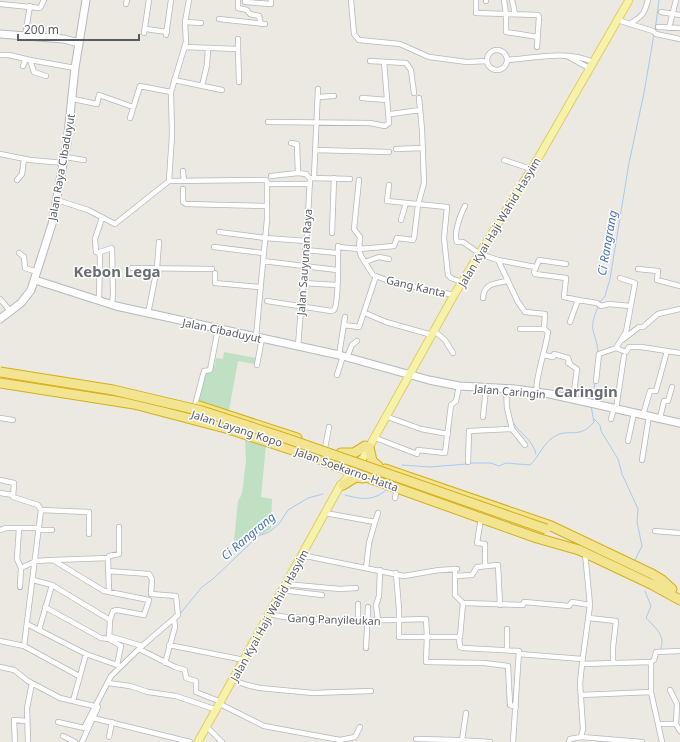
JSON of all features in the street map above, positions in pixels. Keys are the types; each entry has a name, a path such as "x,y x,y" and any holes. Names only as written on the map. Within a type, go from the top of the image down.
{"highway":[{"name":"Jalan Soekarno-Hatta","path":"0,371 51,376 108,386 195,405 240,418 551,526 652,574 662,580 672,590"},
{"name":"Jalan Layang Kopo","path":"0,371 113,390 202,411 288,438 545,532 582,552"},
{"path":"49,390 45,388 43,383 46,378 51,376"},
{"name":"Jalan Layang Kopo","path":"0,377 41,382 112,395 201,416 573,541"},
{"name":"Jalan Soekarno-Hatta","path":"0,383 15,384 168,412 229,429 296,451 350,472 397,487 537,538 582,552 651,584 680,600"},
{"path":"0,386 15,384"},
{"path":"296,451 302,450 304,447 304,442 301,439"},
{"path":"341,453 354,453 369,443 371,459 378,466"},
{"path":"335,465 340,471 341,486 356,477 372,479"},
{"path":"410,492 406,490 405,484 408,479 414,478"},
{"name":"Jalan Soekarno-Hatta","path":"573,541 625,564 680,594"}],"main road":[{"name":"Jalan Raya Cibaduyut","path":"0,319 11,312 26,298 36,276 57,200 65,160 79,43 86,0"},
{"name":"Jalan Kyai Haji Wahid Hasyim","path":"198,742 208,727 283,587 325,513 410,375 454,295 574,97 629,0"},
{"path":"0,34 64,39 79,43"},
{"name":"Jalan Cibaduyut","path":"36,276 112,305 343,356 410,375"},
{"name":"Jalan Caringin","path":"410,375 459,386 536,392 680,423"}],"street":[{"path":"0,4 42,7 44,0"},
{"path":"149,0 145,31 166,33 171,0"},
{"path":"169,181 172,135 172,92 174,80 186,42 185,22 190,0"},
{"path":"219,18 263,24 258,16 239,8 238,1 271,4 271,0"},
{"path":"351,0 353,27 356,38 362,41 400,44 429,57 467,62 488,61"},
{"path":"476,0 476,13 538,15 540,20 537,47"},
{"path":"504,0 506,32 538,37"},
{"path":"512,0 515,14"},
{"path":"630,24 643,15 648,0"},
{"path":"668,28 676,1"},
{"path":"25,36 30,6"},
{"path":"661,12 680,15"},
{"path":"618,20 655,33 680,38"},
{"path":"185,22 201,23"},
{"path":"658,27 680,28"},
{"path":"238,40 239,82"},
{"path":"185,47 238,49"},
{"path":"202,86 207,65 208,48"},
{"path":"496,50 503,51 508,60 504,68 492,68 488,61 488,55 496,50"},
{"path":"0,55 9,55 28,60 76,68"},
{"path":"508,60 566,55 591,65"},
{"path":"23,66 28,60"},
{"path":"28,60 34,72 46,76"},
{"path":"370,61 402,62 410,67 414,93"},
{"path":"268,122 370,123 385,126 389,123 384,62"},
{"path":"174,80 222,90"},
{"path":"130,118 140,86 172,92"},
{"name":"Jalan Sauyunan Raya","path":"298,346 311,180 315,150 318,89"},
{"path":"73,99 96,104 99,95 133,106"},
{"path":"318,97 334,96"},
{"path":"362,98 387,100"},
{"path":"306,250 338,248 359,249 394,246 397,238 414,239 418,205 424,183 419,98"},
{"path":"391,114 420,110"},
{"path":"291,143 297,144 298,173"},
{"path":"396,149 422,148"},
{"path":"315,150 389,152"},
{"path":"0,154 24,159 84,160"},
{"path":"17,180 23,172 24,159"},
{"path":"504,160 531,169"},
{"path":"183,171 184,180"},
{"path":"271,176 298,173 306,174 311,180"},
{"path":"332,233 334,178"},
{"path":"267,184 334,178 350,179"},
{"path":"57,200 76,205 112,224 118,222 169,181 266,180 267,206 260,287 258,365"},
{"path":"344,324 359,327 377,276 373,274 365,262 359,249 360,236 354,229 359,180"},
{"path":"389,185 387,201 447,208 444,238 449,277 462,282"},
{"path":"183,189 183,202 186,204 267,206"},
{"path":"401,220 406,203"},
{"path":"465,206 460,215 455,240 460,243 463,242 480,254 498,260 535,267"},
{"path":"102,218 95,239 96,252 112,248 112,305"},
{"path":"219,232 265,238 306,241"},
{"path":"148,314 157,268 159,242"},
{"path":"214,247 263,253"},
{"path":"267,301 330,311 334,310 338,294 336,285 338,248"},
{"path":"99,301 100,252"},
{"path":"19,253 24,257 26,268 36,276"},
{"path":"365,262 379,257 389,259"},
{"path":"498,260 507,281 524,312 545,313 546,330 544,355 539,366 536,392"},
{"path":"566,264 539,260 535,267 536,274 566,278 564,297 599,304 630,306"},
{"path":"262,261 337,270"},
{"path":"132,268 213,271 215,283 260,287"},
{"path":"638,269 658,271 657,280 680,288"},
{"name":"Gang Kanta","path":"377,276 395,283 454,295"},
{"path":"596,381 599,354 616,348 626,332 635,283 620,278"},
{"path":"483,298 484,291 488,285 507,281"},
{"path":"303,283 336,285"},
{"path":"0,299 11,312"},
{"path":"570,322 578,300"},
{"path":"620,342 637,329 644,327 658,314 680,309"},
{"path":"365,313 386,322 433,333 445,340 453,353"},
{"path":"337,375 343,356 345,317"},
{"path":"195,405 204,371 210,370 218,329"},
{"path":"520,329 546,330"},
{"path":"343,356 357,341"},
{"path":"616,348 626,352 630,347 638,347 680,353"},
{"path":"642,460 646,415 650,391 656,392 667,351"},
{"path":"544,355 553,357 554,354 568,358 570,364 578,370 572,400"},
{"path":"611,420 615,409 624,356"},
{"path":"369,443 417,454 418,450 446,452 452,404 456,402 459,386"},
{"path":"660,418 664,401 668,401 672,387"},
{"path":"483,416 486,388"},
{"path":"506,389 507,408 512,429 526,445"},
{"path":"628,441 634,413"},
{"path":"385,416 420,429 448,434"},
{"path":"0,418 13,420"},
{"path":"325,448 329,427"},
{"path":"468,462 469,431 512,429"},
{"path":"0,480 14,483 13,495"},
{"path":"395,498 397,487"},
{"path":"0,493 13,495 14,498 38,505 41,510 36,561 24,646"},
{"path":"41,510 89,512 89,534"},
{"path":"325,513 375,522"},
{"path":"366,568 369,543 378,513"},
{"path":"480,518 477,543 485,544 485,565"},
{"path":"21,568 36,561 108,558 108,556 119,554 119,527"},
{"path":"19,528 17,559 21,568 20,586"},
{"path":"0,530 19,528 52,530"},
{"path":"655,531 680,533"},
{"path":"581,737 583,728 581,695 582,661 590,605 582,552"},
{"path":"301,555 408,575 421,572 456,569 455,595 463,603 523,605 524,602 569,606 572,602 590,605"},
{"path":"108,558 109,592"},
{"path":"53,560 104,591 149,600 145,615 115,610 110,620 109,638"},
{"path":"455,576 472,575 477,566 499,566 500,605"},
{"path":"378,620 378,609 376,609 376,605 379,596 380,570"},
{"path":"82,742 111,676 119,665 174,619 179,612 176,596 151,594 152,576 108,571"},
{"path":"394,573 399,621 399,637 459,637"},
{"path":"33,580 52,585 110,620"},
{"path":"39,630 52,585"},
{"path":"283,587 356,588"},
{"path":"283,587 322,595"},
{"path":"463,603 460,623 461,635 459,637 460,646 463,648 519,651 519,654 582,661 613,663 651,662"},
{"path":"358,604 358,620"},
{"path":"46,607 101,638 109,638 140,647 165,663 185,670 186,678 195,680 196,692 258,724 314,735 347,739 355,737 360,727"},
{"path":"366,648 368,607"},
{"name":"Gang Panyileukan","path":"269,613 280,617 314,620 399,621 426,619 427,636"},
{"path":"589,618 615,621 613,663"},
{"path":"165,663 175,627 174,619"},
{"path":"27,624 86,654 119,665"},
{"path":"507,629 507,650"},
{"path":"427,636 426,662 484,663 508,666 510,705 516,707"},
{"path":"109,638 121,646 119,665"},
{"path":"0,641 24,646 79,676"},
{"path":"169,645 244,660"},
{"path":"662,742 651,692 651,662 654,660 656,652 680,651"},
{"path":"73,701 86,654"},
{"path":"513,742 519,654"},
{"path":"0,667 14,670 32,683 60,698 97,707"},
{"path":"233,680 254,686 313,694 371,691"},
{"path":"28,742 28,702 32,683"},
{"path":"108,683 125,685 148,692 219,705"},
{"path":"670,690 678,704 676,724 680,731"},
{"path":"581,695 651,692"},
{"path":"58,722 84,728 90,714 97,707"},
{"path":"462,740 466,713"},
{"path":"93,718 190,742"},
{"path":"14,742 14,720 27,721"},
{"path":"109,737 112,722"},
{"path":"659,724 676,724"},
{"path":"208,727 222,742"},
{"path":"63,736 75,742"},
{"path":"569,742 570,739 581,737 642,742"},
{"path":"416,739 490,742"}],"green space":[{"path":"224,352 256,358 255,364 238,361 229,410 197,402 205,371 212,365 215,365 216,358 223,359"},
{"path":"245,437 266,444 261,497 272,499 271,529 247,542 234,541 238,501 242,494 246,461"}],"waterway":[{"name":"Ci Rangrang","path":"655,31 659,0"},
{"name":"Ci Rangrang","path":"600,302 605,296 610,279 629,163 644,93 654,34"},
{"name":"Ci Rangrang","path":"598,307 593,321 593,331 598,352"},
{"name":"Ci Rangrang","path":"592,401 595,382"},
{"name":"Ci Rangrang","path":"470,463 491,463 499,466 506,463 530,465 552,438 562,433 580,432 589,427 594,422 591,406"},
{"path":"594,419 600,425 601,431 618,459 622,474 638,509 637,522 642,546 634,562"},
{"path":"513,422 532,444 536,454"},
{"name":"Ci Rangrang","path":"402,465 430,467 467,464"},
{"name":"Ci Rangrang","path":"345,495 356,498 372,498 387,489"},
{"name":"Ci Rangrang","path":"179,615 202,587 213,579 258,536 269,532 279,524 288,510 308,498 323,494"},
{"path":"645,591 651,606 646,618 659,632 662,641 660,650"}],"district":[{"name":"Kebon Lega","path":"117,271"},
{"name":"Caringin","path":"586,391"}]}
